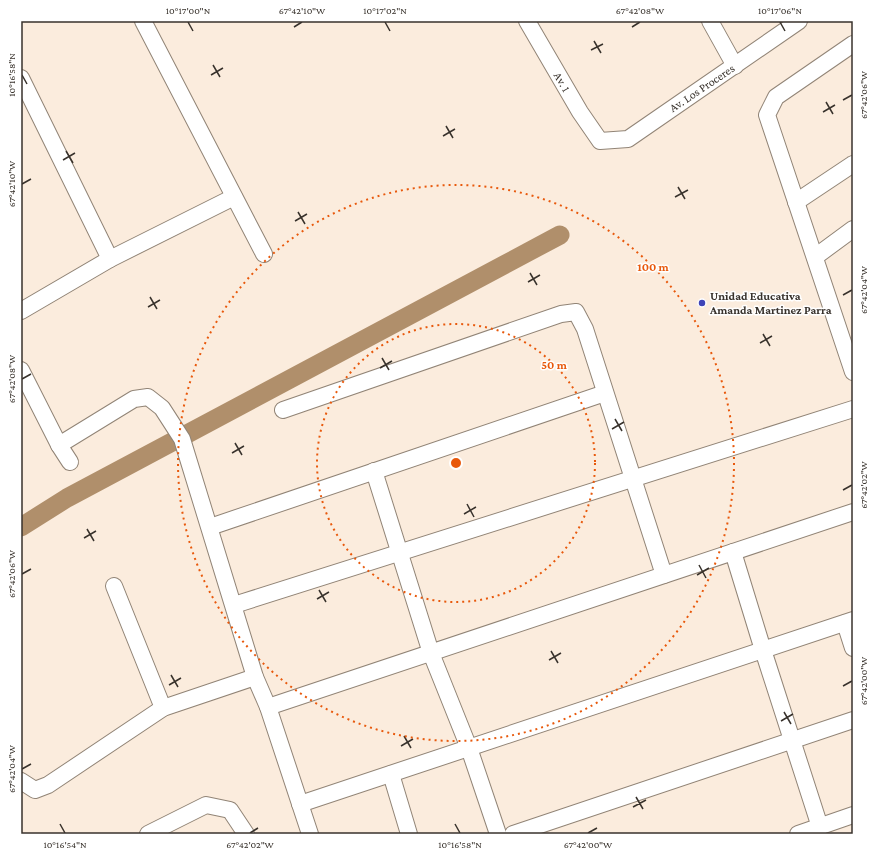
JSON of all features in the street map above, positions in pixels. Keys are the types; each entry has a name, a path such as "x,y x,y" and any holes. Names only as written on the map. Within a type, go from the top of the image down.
{"street":[{"path":"143,21 264,254"},
{"name":"Av. 1","path":"527,21 580,112 600,141"},
{"path":"710,21 736,66"},
{"name":"Av. Los Proceres","path":"600,141 628,139 736,66 799,21"},
{"path":"853,44 776,98 768,115 815,257 849,346 853,372"},
{"path":"21,78 110,259"},
{"path":"796,202 853,164"},
{"path":"21,311 110,259 234,197"},
{"path":"815,257 853,229"},
{"path":"283,410 561,314 576,312 585,329 664,575"},
{"path":"21,370 59,445 70,462"},
{"path":"210,527 605,394"},
{"path":"59,445 134,399 148,397 162,408 182,439 255,677 268,707 310,834"},
{"path":"234,605 633,480 853,409"},
{"path":"374,471 431,653 469,748 498,834"},
{"path":"268,707 853,512"},
{"path":"734,552 763,650 820,827"},
{"path":"114,586 163,708"},
{"path":"300,804 849,621 853,648"},
{"path":"21,781 35,790 48,786 163,708 255,677"},
{"path":"512,834 853,720"},
{"path":"391,774 409,834"},
{"path":"148,834 206,805 230,810 246,834"},
{"path":"798,834 853,815"}],"waterway":[{"path":"21,527 67,498 560,235"}],"place":[{"name":"Unidad Educativa Amanda Martinez Parra","path":"702,303"}]}
